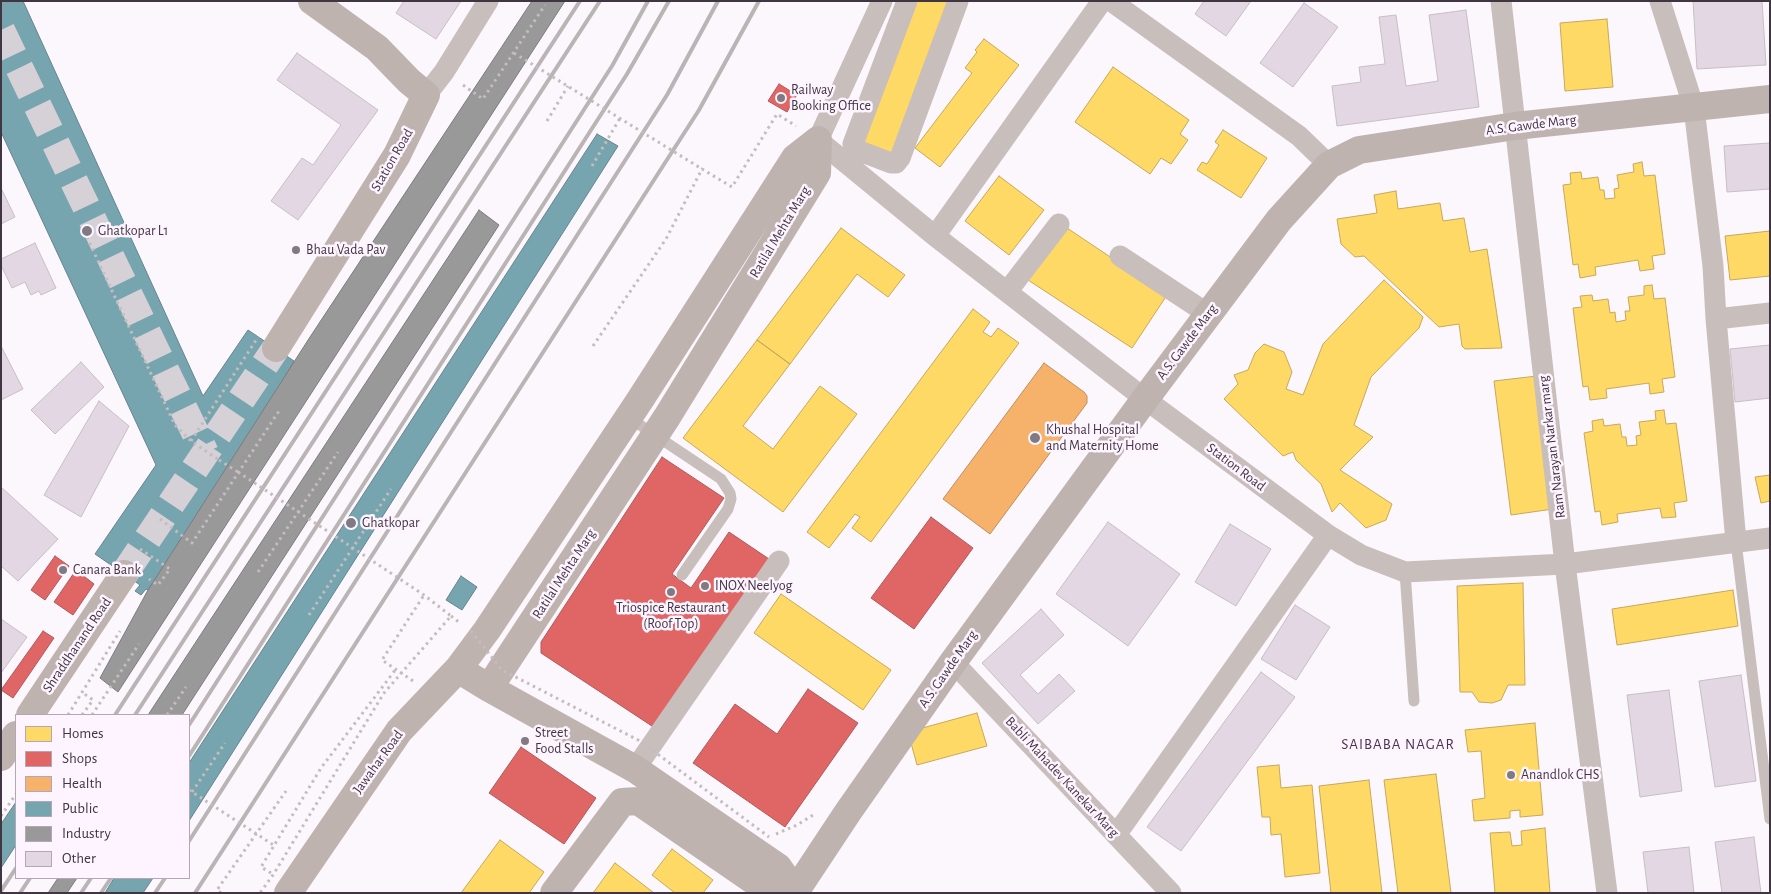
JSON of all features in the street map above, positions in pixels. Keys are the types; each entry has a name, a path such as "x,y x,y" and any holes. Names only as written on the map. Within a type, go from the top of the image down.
{"street":[{"path":"312,1 377,48 426,96 444,72 488,1"},
{"path":"818,140 882,1"},
{"path":"907,1 853,144 857,150 859,162 891,164 898,161 958,1"},
{"path":"935,236 1102,1"},
{"path":"1111,1 1299,136 1329,165"},
{"name":"Ram Narayan Narkar marg","path":"1501,1 1565,564 1607,893"},
{"path":"1660,1 1694,108 1713,266 1736,542"},
{"name":"Station Road","path":"267,343 396,155 426,96"},
{"name":"A.S. Gawde Marg","path":"796,893 848,812 953,662 1145,399 1279,220 1329,165 1359,150 1515,126 1770,99"},
{"path":"834,104 864,115"},
{"name":"Station Road","path":"818,140 859,162 935,236 1145,399 1328,535 1361,555 1405,572"},
{"name":"Jawahar Road","path":"280,884 399,731 458,668 487,630 628,417 794,158 818,140"},
{"name":"Ratilal Mehta Marg","path":"489,688 656,435 817,173 818,140"},
{"path":"1007,292 1059,224"},
{"path":"1120,256 1208,314"},
{"path":"1716,319 1770,313"},
{"path":"1116,835 1328,535"},
{"path":"1405,572 1565,564 1770,538"},
{"path":"635,769 779,561"},
{"name":"Shraddhanand Road","path":"31,714 124,574"},
{"name":"Babli Mahadev Kanekar Marg","path":"953,662 1171,893"},
{"path":"458,668 489,688 635,769 778,867 796,893"},
{"path":"1,757 15,736"},
{"path":"554,893 622,802 638,801 763,887 796,893"}],"lane":[{"path":"628,417 721,479 730,493 731,499 728,509 682,575"},
{"path":"1736,542 1770,818"},
{"path":"1405,572 1414,701"}],"path":[{"path":"484,99 546,5"},
{"path":"514,53 732,187 777,114 818,140"},
{"path":"547,121 568,86"},
{"path":"592,166 620,118"},
{"path":"593,346 666,239 702,169"},
{"path":"84,231 175,425 191,441 424,594 450,616 384,693 280,884 260,893"},
{"path":"191,441 267,343"},
{"path":"160,520 192,543 279,411"},
{"path":"258,572 338,452"},
{"path":"309,615 390,489"},
{"path":"140,550 170,569 158,585"},
{"path":"280,884 261,867 321,768 396,669 382,660 424,594"},
{"path":"69,714 123,626"},
{"path":"471,631 502,670 640,741 769,837 797,825 813,815"},
{"path":"93,714 138,644"},
{"path":"168,714 186,687"},
{"path":"83,693 93,700 83,714"},
{"path":"225,743 190,791 275,846"},
{"path":"221,893 217,890 286,791"},
{"path":"1,816 15,795"}],"building: Homes":[{"path":"912,1 955,1 896,160 859,147"},
{"path":"1607,19 1613,87 1565,91 1560,23"},
{"path":"984,39 1019,65 940,167 915,148 972,73 965,68"},
{"path":"1113,67 1189,120 1180,134 1188,140 1171,164 1161,158 1150,174 1075,122"},
{"path":"1223,130 1267,158 1241,198 1197,170 1202,162 1207,164 1219,145 1215,142"},
{"path":"1642,162 1644,176 1655,175 1665,254 1652,256 1654,269 1640,271 1638,260 1595,267 1596,275 1580,278 1578,264 1573,265 1563,185 1571,184 1570,173 1581,172 1582,179 1598,177 1600,190 1604,190 1605,199 1615,198 1614,189 1619,188 1617,175 1634,172 1633,164"},
{"path":"999,176 1044,210 1009,255 965,221"},
{"path":"1396,191 1398,209 1440,203 1443,221 1464,218 1470,252 1487,249 1502,348 1465,349 1462,346 1459,324 1439,327 1364,256 1355,257 1341,244 1337,219 1377,213 1374,195"},
{"path":"1064,226 1167,295 1132,348 1028,280"},
{"path":"841,228 905,275 888,297 857,274 790,364 757,340"},
{"path":"1770,231 1770,276 1730,280 1725,236"},
{"path":"1384,280 1423,317 1419,328 1371,377 1354,425 1373,437 1340,470 1392,504 1386,520 1366,528 1340,503 1332,512 1321,484 1296,460 1293,452 1283,456 1224,399 1238,384 1234,375 1248,370 1255,353 1264,344 1284,352 1292,372 1286,389 1303,395 1323,344"},
{"path":"1652,285 1654,299 1665,298 1675,377 1662,379 1664,392 1650,394 1649,383 1606,389 1607,398 1590,400 1588,386 1583,387 1573,308 1582,307 1580,296 1592,295 1593,301 1608,299 1610,313 1615,312 1616,322 1626,320 1625,311 1630,311 1628,297 1644,295 1644,286"},
{"path":"973,309 990,322 983,332 991,337 998,328 1019,343 871,542 852,528 860,517 855,514 829,548 807,532"},
{"path":"757,340 790,364 743,426 773,449 820,386 857,414 783,512 683,438"},
{"path":"1537,376 1553,509 1511,515 1494,381"},
{"path":"1664,410 1666,424 1676,423 1687,501 1674,503 1676,517 1662,518 1660,508 1617,514 1618,522 1602,525 1600,511 1595,512 1584,433 1593,431 1592,421 1603,419 1604,426 1620,424 1622,437 1626,437 1627,446 1637,445 1636,436 1641,435 1639,422 1656,420 1655,411"},
{"path":"1770,475 1770,501 1761,503 1755,477"},
{"path":"1523,583 1525,685 1508,685 1501,700 1492,703 1479,702 1472,692 1460,692 1457,586"},
{"path":"1733,590 1738,626 1617,645 1612,609"},
{"path":"781,594 891,670 863,710 754,633"},
{"path":"977,713 987,746 917,765 908,732"},
{"name":"Anandlok CHS","path":"1535,723 1543,815 1520,817 1520,810 1510,811 1510,818 1474,821 1472,800 1485,798 1481,751 1468,752 1465,730"},
{"path":"1279,765 1281,788 1312,785 1320,873 1285,877 1281,834 1271,835 1270,817 1262,817 1257,767"},
{"path":"1436,774 1451,893 1398,893 1384,780"},
{"path":"1369,780 1382,893 1331,893 1319,786"},
{"path":"1545,828 1550,893 1495,893 1490,833 1510,832 1512,846 1522,845 1521,831"},
{"path":"500,840 544,872 529,893 461,893"},
{"path":"672,849 713,880 703,893 675,893 652,875"},
{"path":"615,863 654,893 593,893"}],"building: Shops":[{"path":"779,84 797,95 787,112 768,101"},
{"path":"662,457 724,498 672,574 691,588 729,532 772,561 658,730 541,653 541,642"},
{"path":"931,517 973,548 914,629 871,598"},
{"path":"55,556 69,566 45,600 31,590"},
{"path":"76,570 94,584 73,615 54,602"},
{"path":"43,631 54,638 13,698 1,690"},
{"path":"808,689 858,723 785,827 693,763 735,704 777,734"},
{"path":"521,747 596,798 564,844 489,793"}],"building: Health":[{"path":"1044,363 1084,392 1087,396 1087,403 990,534 943,499"}],"building: Public":[{"name":"Ghatkopar L1","path":"1,1 23,1 203,396 248,330 294,361 246,446 148,590 146,589 141,595 135,591 140,585 95,554 156,465 1,132"},
{"path":"597,134 618,146 190,819 190,761"},
{"path":"461,576 477,587 462,610 446,600"},
{"path":"15,803 15,847 1,868 1,824"},
{"path":"113,879 152,879 143,893 105,893"}],"building: Industry":[{"path":"532,1 565,1 118,692 100,678 148,590 310,337"},
{"path":"479,210 499,225 183,714 149,714"},
{"path":"57,879 76,879 67,893 48,893"}],"building: Other":[{"path":"404,1 461,1 436,39 396,13"},
{"path":"1204,1 1251,1 1226,36 1195,14"},
{"path":"1693,1 1762,1 1766,65 1697,69"},
{"path":"1304,3 1338,27 1293,87 1260,63"},
{"path":"1466,10 1479,107 1337,126 1332,86 1361,82 1359,67 1385,64 1379,17 1396,15 1406,86 1438,81 1429,15"},
{"path":"297,53 378,110 298,220 271,201 302,158 313,165 341,125 277,80"},
{"path":"1770,143 1770,189 1727,192 1724,146"},
{"path":"1,188 15,217 1,224"},
{"path":"35,243 56,288 41,295 39,291 31,295 25,282 12,288 1,265 1,259"},
{"path":"1770,345 1770,398 1735,402 1730,349"},
{"path":"1,346 23,389 1,400"},
{"path":"81,362 104,387 55,434 31,410"},
{"path":"99,401 129,426 81,517 44,495"},
{"path":"1,487 58,539 18,581 1,566"},
{"path":"1108,522 1180,574 1128,646 1056,594"},
{"path":"1230,524 1271,549 1236,606 1195,582"},
{"path":"1295,605 1330,627 1296,680 1261,659"},
{"path":"1041,609 1064,635 1020,675 1038,694 1059,674 1075,691 1038,724 982,663"},
{"path":"1,619 27,637 1,673"},
{"path":"1261,672 1295,697 1181,851 1147,827"},
{"path":"1741,675 1756,781 1715,787 1699,681"},
{"path":"1669,690 1682,791 1640,797 1627,695"},
{"path":"1754,837 1761,893 1722,893 1715,842"},
{"path":"1689,847 1694,893 1648,893 1643,852"}],"tunnel":[{"path":"1,30 205,453"},
{"path":"124,574 276,348"}],"railway":[{"path":"116,714 580,1"},
{"path":"136,714 600,1"},
{"path":"190,723 612,66 648,1"},
{"path":"190,754 627,74 669,1"},
{"path":"190,839 667,95 718,1"},
{"path":"195,893 699,110 759,1"},
{"path":"1,891 15,870"},
{"path":"20,893 29,879"},
{"path":"81,893 90,879"},
{"path":"101,893 110,879"},
{"path":"155,893 164,879"}],"place":[{"name":"Railway Booking Office","path":"781,98"},
{"name":"Ghatkopar L1","path":"87,231"},
{"name":"Bhau Vada Pav","path":"296,250"},
{"name":"Khushal Hospital and Maternity Home","path":"1035,438"},
{"name":"Ghatkopar","path":"351,523"},
{"name":"Canara Bank","path":"63,570"},
{"name":"INOX Neelyog","path":"705,586"},
{"name":"Triospice Restaurant (Roof Top)","path":"671,592"},
{"name":"Street Food Stalls","path":"525,741"},
{"name":"Anandlok CHS","path":"1511,775"}],"district":[{"name":"SAIBABA NAGAR","path":"1398,744"}]}
